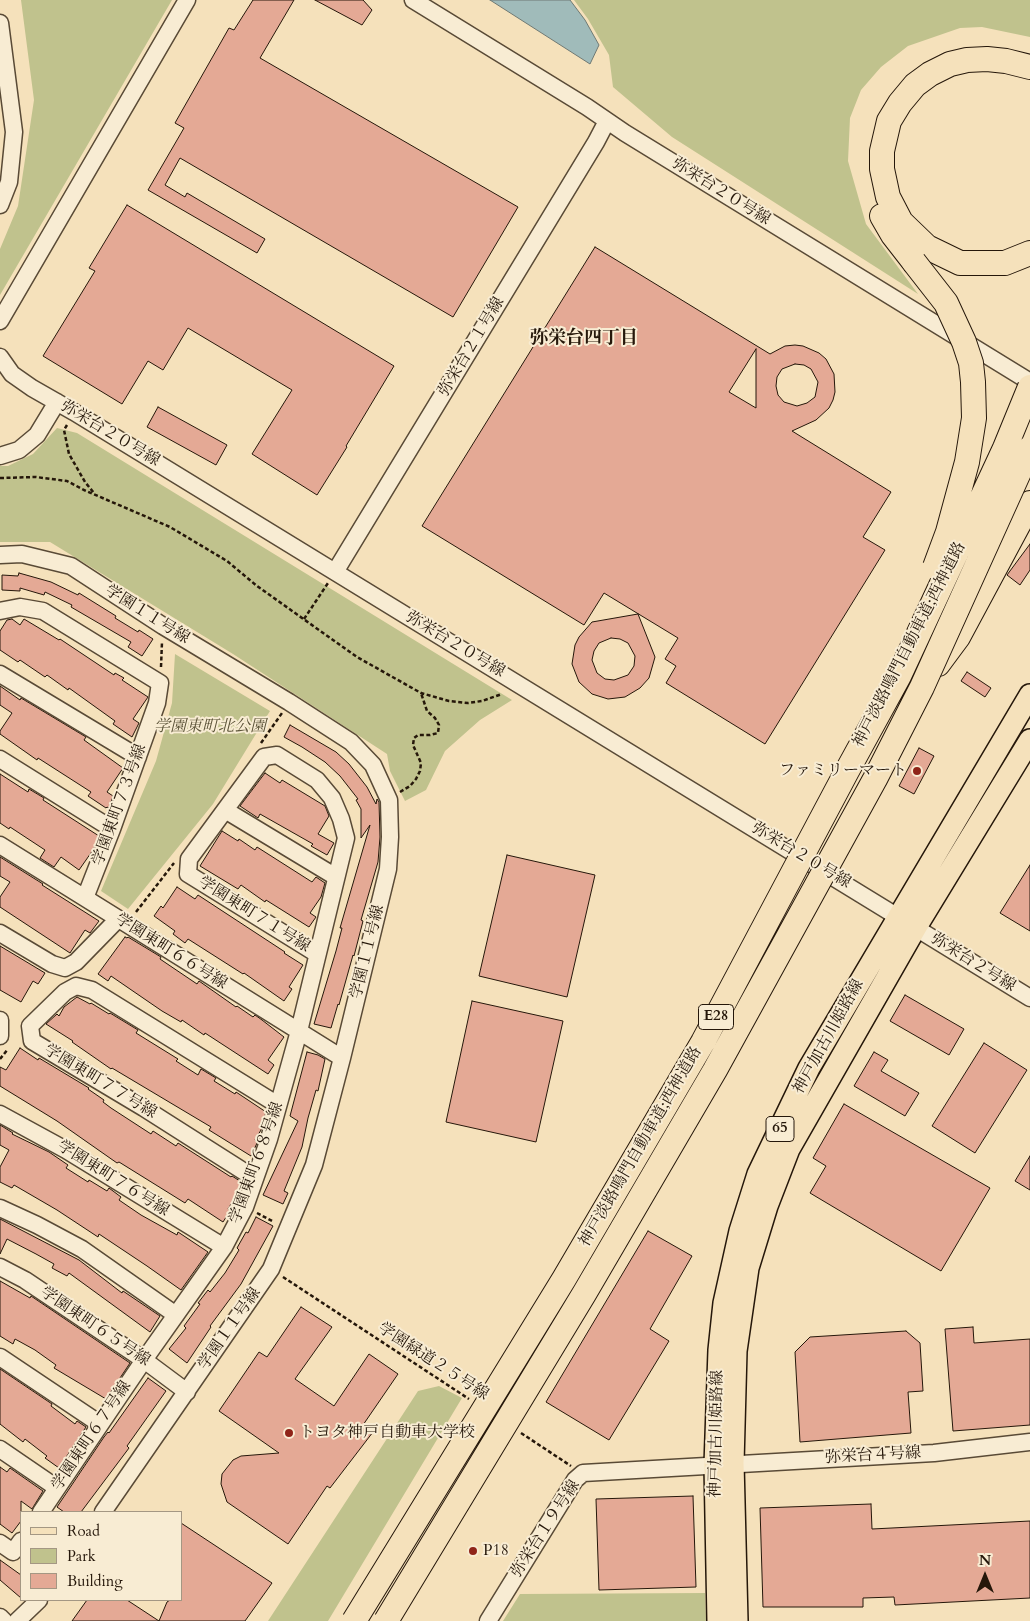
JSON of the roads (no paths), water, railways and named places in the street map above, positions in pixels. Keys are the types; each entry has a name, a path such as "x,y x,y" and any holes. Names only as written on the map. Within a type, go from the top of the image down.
{"highway":[{"path":"920,634 928,588 948,532 963,480 974,418 973,382 971,363 964,342 946,304 893,235 883,218 869,181 868,161 871,136 878,113 890,92 920,64 957,48 994,45 1030,53"},
{"path":"1030,67 1006,61 967,60 950,64 930,74 915,85 900,103 889,121 882,151 882,169 888,197 901,222 927,247 960,263 1005,263 1030,253"},
{"name":"神戸淡路鳴門自動車道;西神道路","path":"354,1621 564,1279 703,1042 920,634 1005,448 1030,387"},
{"name":"神戸淡路鳴門自動車道;西神道路","path":"386,1621 584,1294 715,1070 875,779 922,687 1030,448"},
{"path":"922,687 958,637 1030,503"}],"main road":[{"name":"神戸加古川姫路線","path":"718,1621 724,1464 736,1351 748,1268 767,1206 789,1149 907,922 1030,695"},
{"name":"神戸加古川姫路線","path":"907,922 1030,740"},
{"name":"神戸加古川姫路線","path":"724,1464 738,1621"}],"street":[{"path":"0,321 187,0"},
{"name":"弥栄台２０号線","path":"413,0 1030,382"},
{"path":"0,23 14,132 9,182 0,205"},
{"name":"弥栄台２１号線","path":"335,572 607,121"},
{"name":"弥栄台２０号線","path":"0,357 12,374 32,388 907,922"},
{"path":"0,456 19,450 37,435 57,402"},
{"name":"学園１１号線","path":"0,555 22,554 71,566 163,626 289,702 351,742 373,765 388,800 390,836 388,869 314,1165 271,1269 104,1511"},
{"name":"学園東町７３号線","path":"0,611 20,607 43,611 160,683 157,702 138,757 85,898"},
{"path":"0,674 138,757"},
{"name":"学園東町７１号線","path":"299,1031 318,954 336,877 346,838 341,818 332,798 316,780 277,755 264,757 189,859 188,874 318,954"},
{"path":"0,759 112,829"},
{"path":"225,810 336,877"},
{"name":"学園東町６６号線","path":"0,845 342,1058"},
{"path":"0,933 52,964 65,968 76,962 123,922"},
{"name":"弥栄台２号線","path":"907,922 1030,998"},
{"name":"学園東町７７号線","path":"254,1178 167,1122 32,1041 30,1026 65,992 76,986 92,990 278,1105"},
{"path":"0,1020 0,1036"},
{"name":"学園東町６８号線","path":"144,1360 224,1248 245,1207 269,1139 299,1031"},
{"name":"学園東町７６号線","path":"0,1114 66,1150 224,1248"},
{"path":"0,1208 82,1249 176,1315"},
{"name":"学園東町６５号線","path":"0,1267 25,1280 144,1360 187,1392"},
{"path":"0,1357 100,1424"},
{"name":"学園東町６７号線","path":"42,1511 144,1360"},
{"name":"弥栄台４号線","path":"724,1464 934,1453 1030,1442"},
{"path":"0,1449 57,1488"},
{"name":"弥栄台１９号線","path":"488,1621 575,1480 583,1474 724,1464"},
{"path":"0,1543 14,1552 20,1543"},
{"path":"17,1621 38,1601"},
{"path":"0,1617 4,1621"}],"water":[{"path":"490,0 570,0 585,20 599,45 590,64"}],"place":[{"name":"ファミリーマート","path":"917,771"},
{"name":"トヨタ神戸自動車大学校","path":"289,1433"},
{"name":"P18","path":"473,1551"}],"district":[{"name":"弥栄台四丁目","path":"584,339"}],"park label":[{"name":"学園東町北公園","path":"210,727"}]}
